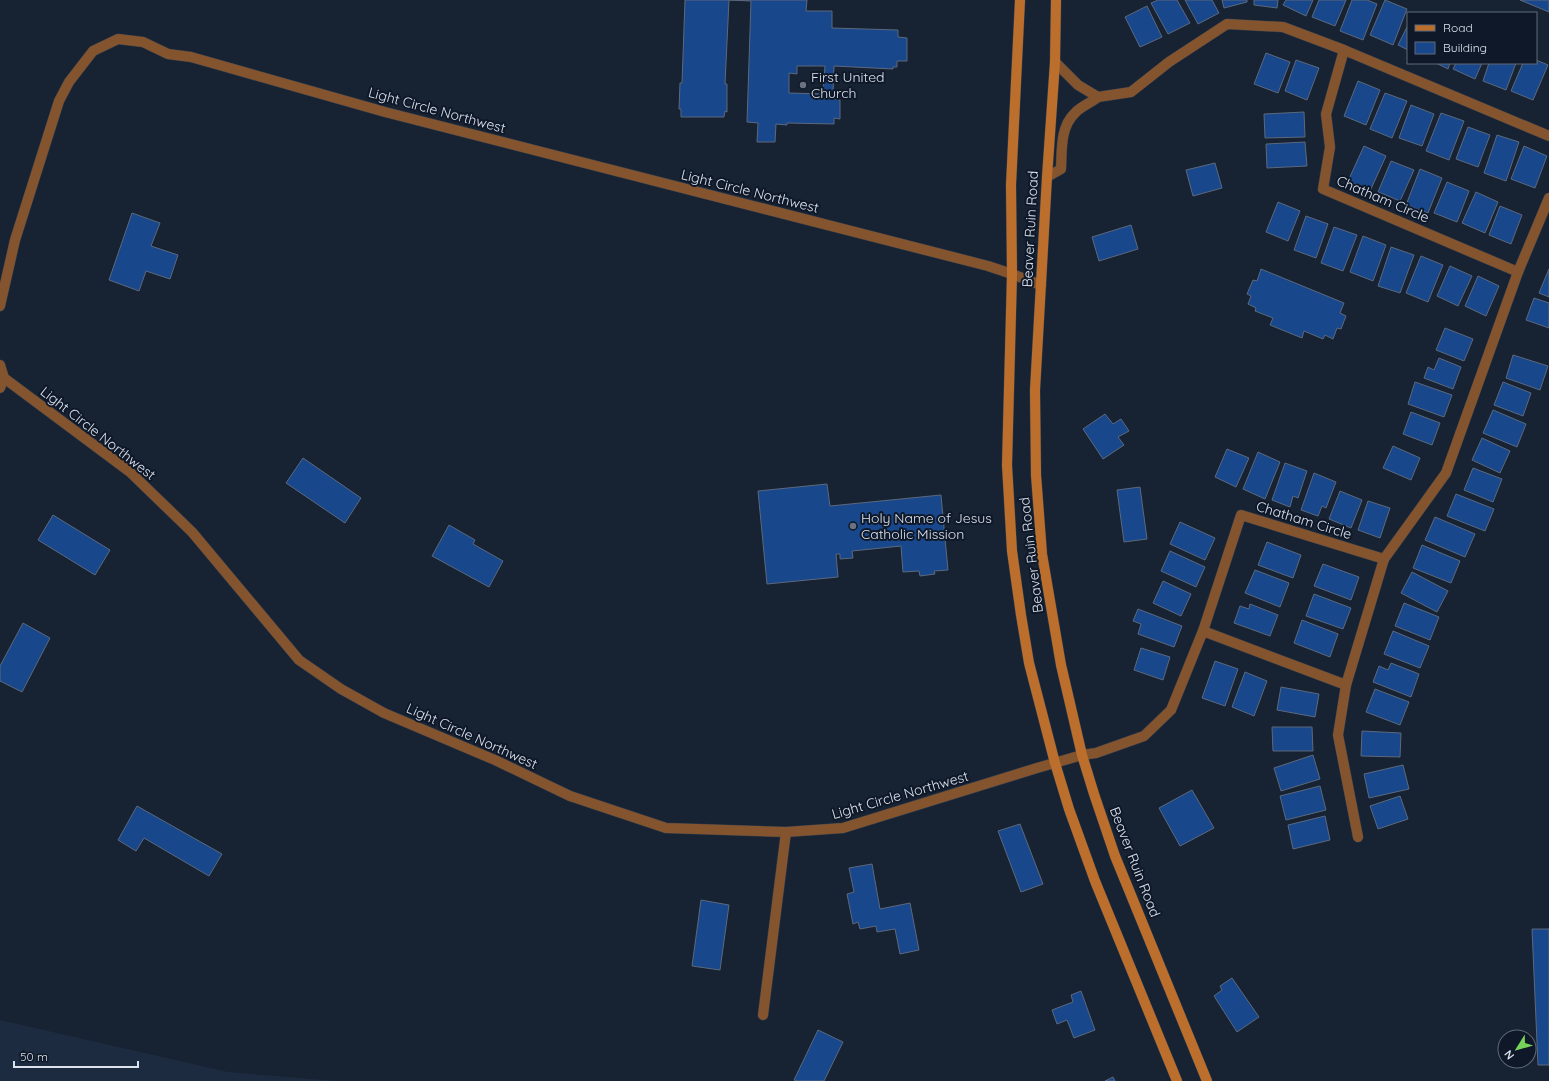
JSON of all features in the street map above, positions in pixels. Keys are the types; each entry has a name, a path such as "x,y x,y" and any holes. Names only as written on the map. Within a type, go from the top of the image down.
{"main road":[{"name":"Beaver Ruin Road","path":"1020,0 1011,185 1012,274 1007,465 1012,551 1029,663 1055,763 1095,881 1177,1081"},
{"name":"Beaver Ruin Road","path":"1056,0 1055,62 1035,390 1036,476 1042,554 1061,665 1082,755 1115,856 1207,1081"}],"street":[{"path":"1047,177 1061,169 1064,129 1075,113 1098,97 1131,92 1169,62 1227,24 1283,28 1344,50 1549,136"},
{"name":"Light Circle Northwest","path":"0,306 15,240 60,101 69,82 93,51 118,39 143,42 168,54 191,58 385,112 1012,274 1041,285"},
{"name":"Chatham Circle","path":"1344,50 1326,114 1330,147 1323,189 1518,272"},
{"path":"1055,62 1078,85 1098,97"},
{"path":"1358,837 1338,735 1346,685 1384,558 1446,473 1518,272 1549,198"},
{"path":"0,365 4,378 0,388"},
{"name":"Light Circle Northwest","path":"4,378 130,472 192,532 299,660 341,689 384,713 495,760 570,796 666,828 786,832 843,828 1082,755"},
{"name":"Chatham Circle","path":"1082,755 1096,753 1144,736 1171,710 1203,631 1241,515 1384,558"},
{"path":"1203,631 1346,685"},
{"path":"762,1015 786,832"}],"shaded area":[{"path":"0,1020 228,1072 336,1081 0,1081"}],"building":[{"path":"685,0 729,0 725,84 727,84 727,112 725,111 724,117 681,117 681,109 679,109 680,83 682,83"},
{"path":"729,0 807,0 806,11 832,11 832,28 898,30 898,37 907,38 907,61 897,61 897,67 893,67 893,69 834,66 833,95 835,95 835,99 840,100 840,119 834,118 834,124 776,124 775,142 757,142 758,123 747,122 751,1","holes":["797,66 825,66 823,94 789,93 789,73 797,74"]},
{"path":"1158,0 1177,0 1190,23 1168,34 1151,3"},
{"path":"1185,0 1212,0 1219,13 1198,24"},
{"path":"1222,0 1247,0 1247,2 1224,8"},
{"path":"1254,0 1278,0 1277,8 1254,5"},
{"path":"1286,0 1313,0 1306,16 1283,5"},
{"path":"1319,0 1346,0 1335,26 1312,17"},
{"path":"1352,0 1367,0 1377,4 1363,40 1340,31"},
{"path":"1385,0 1407,9 1393,45 1370,35"},
{"path":"1520,0 1549,0 1549,12"},
{"path":"1147,6 1162,37 1140,47 1125,17"},
{"path":"1407,27 1407,50 1398,45"},
{"path":"1266,53 1290,62 1278,93 1254,84"},
{"path":"1296,60 1319,68 1307,100 1285,91"},
{"path":"1537,60 1548,65 1533,100 1511,91 1523,64 1537,64"},
{"path":"1438,64 1450,64 1448,69"},
{"path":"1456,64 1482,64 1475,79 1453,69"},
{"path":"1489,64 1516,64 1506,90 1483,81"},
{"path":"1358,81 1380,90 1366,125 1344,116"},
{"path":"1385,93 1407,101 1392,138 1370,129"},
{"path":"1411,105 1434,114 1422,146 1399,138"},
{"path":"1304,112 1305,137 1265,138 1264,114"},
{"path":"1441,113 1464,121 1449,160 1426,151"},
{"path":"1468,127 1490,135 1478,167 1456,159"},
{"path":"1497,135 1519,142 1506,181 1484,173"},
{"path":"1305,142 1307,166 1267,168 1266,144"},
{"path":"1364,146 1386,156 1370,191 1348,181"},
{"path":"1524,146 1547,156 1535,188 1511,179"},
{"path":"1391,161 1414,170 1400,201 1378,192"},
{"path":"1215,163 1222,188 1193,196 1186,170"},
{"path":"1420,169 1442,178 1428,213 1406,205"},
{"path":"1447,182 1469,191 1457,222 1434,213"},
{"path":"1476,192 1498,202 1485,233 1462,223"},
{"path":"1278,202 1300,211 1288,241 1266,232"},
{"path":"1500,206 1522,215 1511,244 1489,235"},
{"path":"132,213 160,223 151,246 178,255 170,279 146,271 139,291 109,280"},
{"path":"1306,216 1328,224 1316,258 1294,250"},
{"path":"1131,225 1138,249 1099,261 1092,237"},
{"path":"1334,227 1357,235 1343,271 1321,263"},
{"path":"1363,236 1386,245 1373,281 1350,272"},
{"path":"1391,247 1414,255 1400,293 1378,286"},
{"path":"1421,256 1443,265 1428,302 1406,293"},
{"path":"1450,266 1472,276 1458,306 1437,296"},
{"path":"1261,269 1344,303 1340,313 1346,316 1341,329 1337,328 1333,339 1325,335 1323,339 1304,331 1302,338 1270,325 1273,318 1255,311 1256,308 1248,304 1251,296 1247,294 1253,280 1257,281"},
{"path":"1549,269 1549,297 1539,293"},
{"path":"1478,276 1499,286 1486,316 1465,306"},
{"path":"1534,298 1549,303 1549,328 1526,320"},
{"path":"1445,328 1473,339 1464,361 1436,350"},
{"path":"1513,355 1548,366 1540,390 1506,378"},
{"path":"1439,358 1461,367 1453,389 1424,378 1428,367 1434,370"},
{"path":"1415,382 1452,395 1444,417 1408,404"},
{"path":"1503,382 1531,393 1523,416 1494,405"},
{"path":"1493,410 1526,424 1517,447 1483,433"},
{"path":"1411,412 1440,423 1432,445 1403,434"},
{"path":"1105,414 1113,424 1121,419 1129,431 1118,437 1124,445 1103,459 1083,429"},
{"path":"1482,438 1510,451 1500,473 1472,460"},
{"path":"1393,446 1420,458 1411,480 1383,468"},
{"path":"1227,449 1249,458 1236,487 1215,477"},
{"path":"1258,452 1280,462 1265,499 1243,489"},
{"path":"303,458 361,498 345,523 286,483"},
{"path":"1285,463 1307,471 1298,498 1293,496 1290,507 1272,500"},
{"path":"1473,468 1502,479 1493,502 1464,490"},
{"path":"1314,473 1336,482 1326,508 1322,506 1318,516 1301,510"},
{"name":"Holy Name of Jesus Catholic Mission","path":"827,484 830,506 941,495 948,570 934,571 935,574 920,576 919,571 903,572 901,546 852,551 853,558 840,559 840,554 836,554 838,577 767,584 758,491"},
{"path":"1140,487 1147,539 1124,542 1117,490"},
{"path":"1340,491 1362,500 1351,528 1329,519"},
{"path":"1456,494 1494,509 1485,531 1447,516"},
{"path":"1368,501 1390,508 1380,538 1358,530"},
{"path":"53,515 110,550 95,575 38,540"},
{"path":"1435,517 1475,534 1465,557 1425,540"},
{"path":"1180,522 1215,538 1205,560 1170,544"},
{"path":"449,525 475,540 473,544 503,561 489,587 432,556"},
{"path":"1267,542 1301,555 1293,578 1258,565"},
{"path":"1422,545 1460,561 1451,583 1413,568"},
{"path":"1170,551 1205,567 1196,587 1161,571"},
{"path":"1323,564 1359,577 1351,600 1314,586"},
{"path":"1255,570 1289,583 1280,607 1245,593"},
{"path":"1412,572 1448,591 1437,612 1401,593"},
{"path":"1163,581 1191,594 1181,616 1153,603"},
{"path":"1314,594 1351,608 1343,629 1306,616"},
{"path":"1404,603 1439,617 1430,640 1395,626"},
{"path":"1250,604 1278,615 1270,636 1234,623 1240,606 1249,609"},
{"path":"1138,609 1182,626 1174,647 1138,634 1141,624 1133,621"},
{"path":"1302,620 1338,634 1330,657 1294,643"},
{"path":"23,623 50,638 22,692 0,681 0,666"},
{"path":"1393,631 1429,646 1420,668 1384,654"},
{"path":"1141,648 1170,657 1163,680 1134,670"},
{"path":"1215,661 1238,669 1225,706 1202,698"},
{"path":"1391,663 1419,674 1411,697 1373,682 1379,666 1388,670"},
{"path":"1245,672 1267,681 1254,716 1232,707"},
{"path":"1281,687 1319,694 1315,717 1277,710"},
{"path":"1375,689 1409,702 1400,725 1366,712"},
{"path":"1272,727 1312,727 1313,751 1273,751"},
{"path":"1362,731 1401,733 1400,757 1361,756"},
{"path":"1313,755 1320,779 1281,791 1274,768"},
{"path":"1403,765 1409,789 1369,798 1364,774"},
{"path":"1320,786 1326,810 1286,820 1280,796"},
{"path":"1192,790 1214,828 1180,846 1159,808"},
{"path":"1400,796 1408,819 1378,829 1370,806"},
{"path":"137,806 222,854 209,876 144,838 136,851 118,840"},
{"path":"1325,816 1330,840 1293,849 1288,825"},
{"path":"1020,824 1043,884 1021,892 998,831"},
{"path":"872,864 880,909 910,903 919,950 900,954 895,929 877,932 876,926 860,929 858,922 853,924 847,894 854,892 849,868"},
{"path":"701,900 729,905 720,970 692,966"},
{"path":"1532,929 1549,929 1549,1065 1538,1065"},
{"path":"1232,978 1259,1017 1237,1032 1214,996 1222,990 1220,986"},
{"path":"1081,991 1095,1030 1074,1038 1067,1020 1057,1024 1052,1010 1073,1002 1071,995"},
{"path":"818,1030 843,1042 824,1081 796,1081 794,1080"},
{"path":"1113,1077 1115,1081 1105,1081"}],"place":[{"name":"First United Church","path":"803,85"},
{"name":"Holy Name of Jesus Catholic Mission","path":"853,526"}]}
